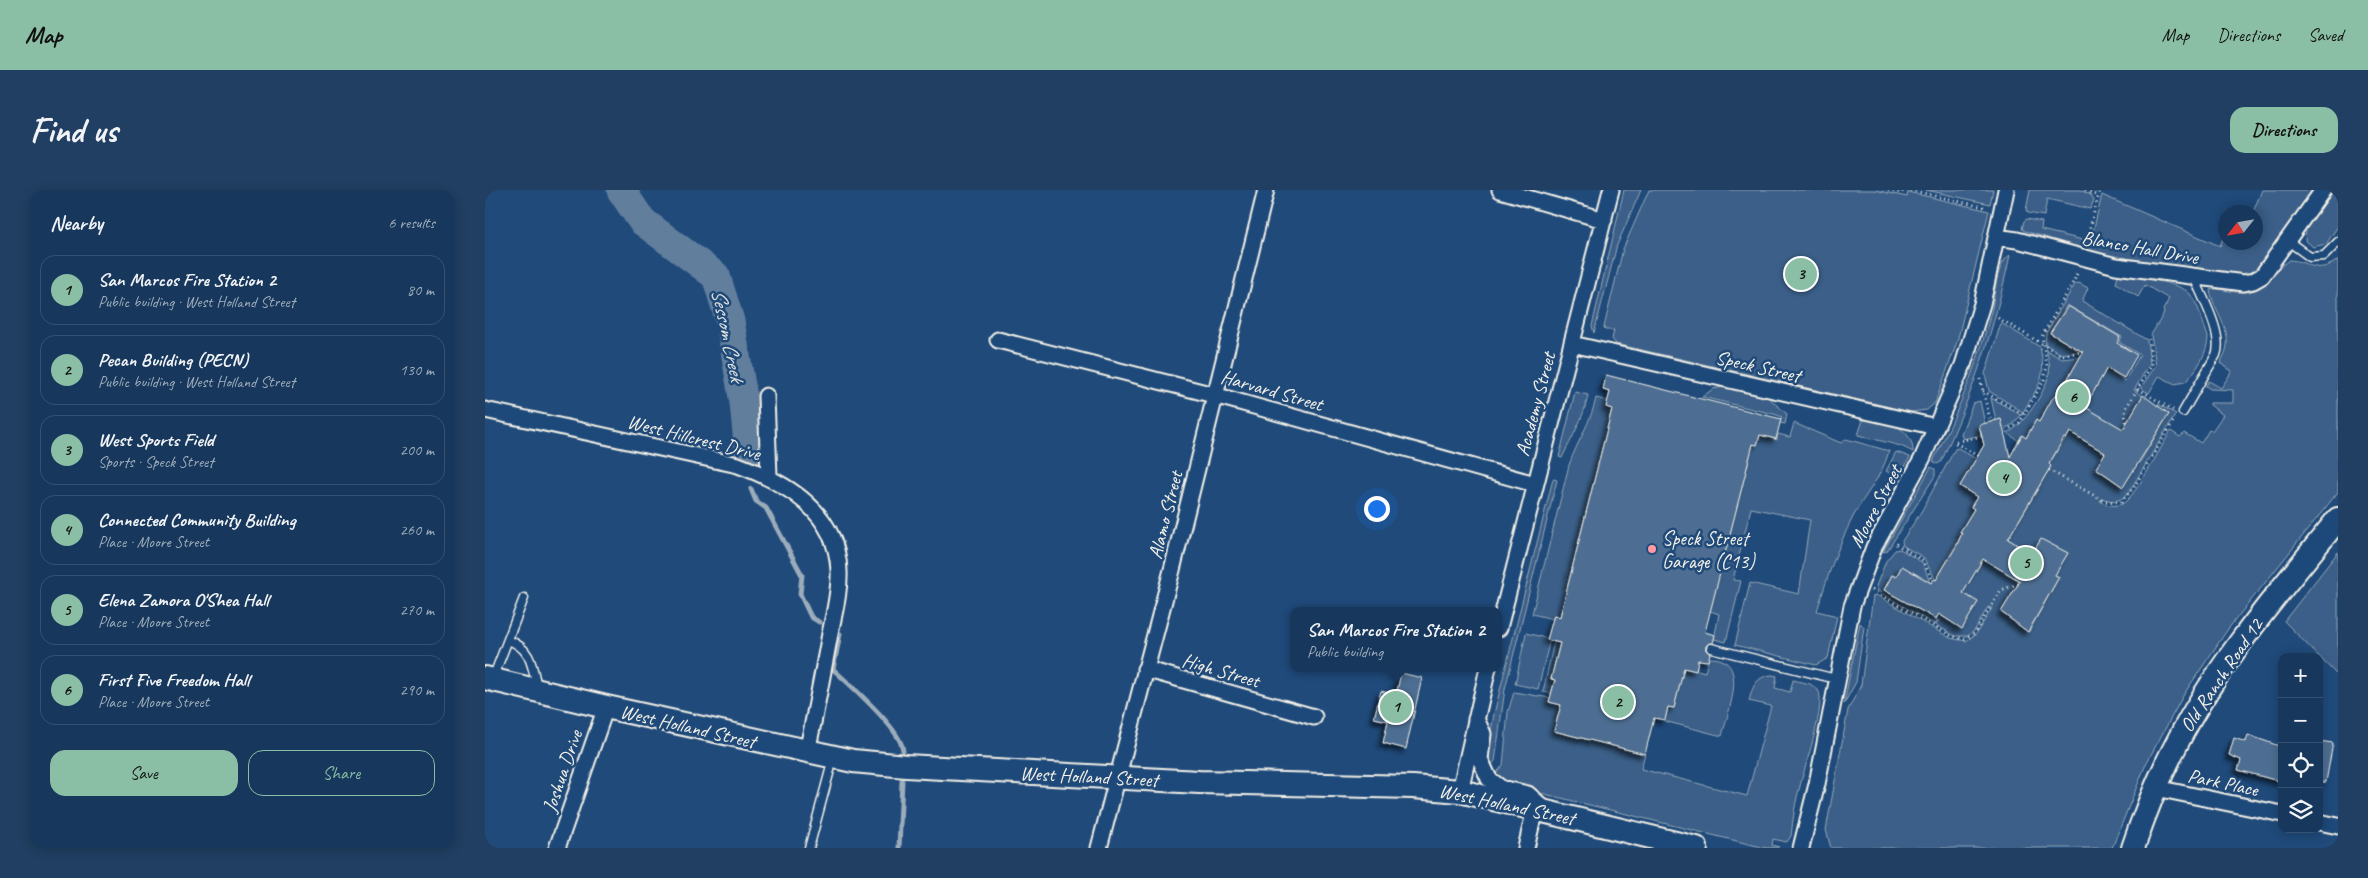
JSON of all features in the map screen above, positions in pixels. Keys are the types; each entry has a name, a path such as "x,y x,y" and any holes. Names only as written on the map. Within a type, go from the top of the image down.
{"street":[{"name":"Alamo Street","path":"1099,848 1266,190"},
{"path":"1500,190 1603,220"},
{"name":"Academy Street","path":"1502,616 1611,190"},
{"name":"Moore Street","path":"1801,848 1817,784 1852,606 1874,547 1922,459 1963,365 1975,326 2006,190"},
{"name":"Blanco Hall Drive","path":"1996,237 2017,240 2116,266 2244,283 2262,276 2323,190"},
{"name":"Harvard Street","path":"998,340 1214,395 1535,484"},
{"name":"Speck Street","path":"1572,344 1936,427"},
{"path":"766,396 769,476"},
{"name":"West Hillcrest Drive","path":"485,410 738,465 769,476 794,491 818,516 831,536 838,558 837,597 807,752"},
{"name":"Old Ranch Road 12","path":"2133,848 2156,788 2188,722 2227,660 2338,519"},
{"name":"High Street","path":"1145,669 1314,717"},
{"path":"1459,791 1487,672"},
{"name":"West Holland Street","path":"489,679 834,758 906,766 1199,782 1420,788 1459,791 1696,848"},
{"name":"Joshua Drive","path":"557,848 606,707"},
{"path":"1476,719 1483,734 1480,759 1489,779 1501,788 1528,794 1538,800 1541,810 1526,848"},
{"name":"Park Place","path":"2156,788 2278,813"},
{"path":"2323,823 2338,826"}],"lane":[{"path":"2288,241 2310,257 2324,256 2338,242"},
{"path":"2183,412 2216,356 2219,345 2216,332 2194,277"},
{"path":"489,679 508,640 524,598"},
{"path":"508,640 524,648 530,655 538,691"},
{"path":"1711,648 1836,680"},
{"path":"809,848 834,758"}],"path":[{"path":"1888,190 1902,193 1903,190"},
{"path":"1911,190 1991,208"},
{"path":"2085,190 2098,196"},
{"path":"2084,250 2100,190"},
{"path":"2084,228 2089,229"},
{"path":"2006,431 2019,423 2045,376 2046,361 2042,336 2074,281 2079,267"},
{"path":"1998,318 2064,356 2083,352"},
{"path":"2127,427 2125,411 2153,364 2149,339"},
{"path":"1980,379 1991,423"},
{"path":"2049,470 2104,501 2115,503 2126,499 2178,413 2138,389"},
{"path":"1983,391 2023,415"},
{"path":"1978,456 1954,442 1982,436"},
{"path":"1896,544 1922,560 1933,580"},
{"path":"1872,589 1951,636 1965,639 1975,633 2001,590 2018,584"}],"shaded area":[{"path":"1624,190 1641,190 1617,245 1594,333 1592,326"},
{"path":"1649,190 1875,190 1907,197 1908,192 1989,211 1957,342 1935,403 1927,410 1911,412 1616,344 1612,339 1614,330 1605,330 1604,327 1623,249"},
{"path":"1926,190 1993,190 1990,204"},
{"path":"2030,190 2080,190 2091,195 2094,200 2090,209 2047,199 2044,216 2028,213 2026,210"},
{"path":"2262,190 2313,190 2268,258 2258,270 2250,274 2235,276 2088,252 2102,195 2218,245 2218,250 2263,250 2263,205 2256,205"},
{"path":"2331,190 2338,190 2338,226 2326,244 2313,247 2305,240 2306,228"},
{"path":"2027,219 2042,222 2041,230 2083,240 2081,248 2025,231 2022,229 2024,221"},
{"path":"2010,255 1990,334 1973,386 1941,462 1937,464 1933,461 1951,424 1981,348 1999,272 2005,259"},
{"path":"2289,260 2324,267 2338,260 2338,492 2228,629 2184,694 2146,764 2112,848 1831,848 1826,830 1848,710 1861,685 1873,596 1876,595 1950,638 1966,641 1976,634 1992,608 1988,607 1975,630 1968,636 1955,636 1936,625 1942,616 1962,628 1963,593 1983,559 2020,581 2001,612 2029,632 2059,577 2054,574 2068,553 2041,540 2032,554 1995,531 2019,521 2051,466 2049,464 2070,432 2105,453 2096,469 2123,487 2135,462 2139,464 2169,414 2156,408 2158,404 2176,414 2128,494 2118,500 2112,501 2102,498 2100,501 2114,505 2122,504 2134,492 2171,431 2180,437 2184,433 2201,443 2209,430 2212,431 2223,415 2210,403 2233,403 2233,390 2210,389 2206,386 2209,381 2221,388 2232,371 2220,363 2225,353 2227,335 2210,290 2248,292 2256,290 2268,282"},
{"path":"2118,275 2177,286 2193,298 2208,337 2201,361 2185,382 2175,384 2159,376 2149,393 2143,390 2142,386 2156,365 2151,335 2164,313 2163,310 2169,299 2145,285 2138,297 2116,283"},
{"path":"2079,283 2088,288 2082,301 2147,340 2150,363 2134,390 2143,396 2125,431 2085,407 2107,368 2125,381 2140,355 2119,342 2122,337 2067,305 2050,333 2080,352 2061,354 2045,344 2046,333 2075,284"},
{"path":"2001,323 2040,347 2043,367 2042,375 2023,412 1989,391 1985,374"},
{"path":"2046,350 2062,359 2081,357 2039,422 2036,420 2026,438 2022,436 2019,441 2007,433 2020,424 2033,408 2044,389 2050,370"},
{"path":"1733,385 1762,392 1787,414 1785,424 1780,423 1782,417 1774,414 1702,397 1713,389"},
{"path":"1575,392 1588,395 1581,420 1562,458 1559,457"},
{"path":"1596,398 1608,401 1606,407 1612,409 1560,617 1554,615 1553,619 1532,614 1569,465 1591,415"},
{"path":"1991,398 2021,415 2012,425 2003,429 1996,421"},
{"path":"1980,401 1985,424 1982,435 1963,439 1961,434 1973,403"},
{"path":"1863,420 1888,423 1903,430 1912,443 1913,452 1901,446 1858,435"},
{"path":"1794,423 1841,443 1846,439 1889,451 1882,469 1847,529 1829,575 1817,611 1837,616 1828,658 1816,665 1735,645 1750,583 1799,594 1810,520 1751,508 1733,580 1741,581 1726,642 1714,639 1719,614 1710,611 1753,444 1757,445 1760,435 1777,440 1778,434 1790,437"},
{"path":"1958,448 1976,459 1960,486 1977,497 1971,507 1974,509 1936,580 1923,557 1903,546 1902,541 1921,512 1955,449"},
{"path":"1896,452 1910,457 1899,478 1886,471"},
{"path":"1931,467 1935,469 1935,476 1887,551 1883,552"},
{"path":"1553,479 1557,480 1505,689 1495,761 1490,767 1486,758 1494,714"},
{"path":"1900,549 1923,563 1930,583 1902,566 1896,577 1892,575 1884,590 1938,620 1935,625 1878,591 1876,586 1886,561 1895,550"},
{"path":"2338,552 2338,676 2323,661 2323,653 2315,653 2284,621"},
{"path":"1860,623 1864,627 1856,682 1844,704"},
{"path":"1526,633 1550,639 1538,689 1515,684"},
{"path":"1554,641 1581,641 1705,672 1709,658 1722,660 1730,666 1733,676 1733,687 1732,700 1722,736 1664,721 1668,707 1674,708 1683,672 1644,673 1558,651 1551,679 1555,680 1551,693 1543,692"},
{"path":"1772,675 1777,676 1775,688 1790,692 1793,680 1810,684 1818,690 1820,697 1820,708 1797,798 1791,836 1787,842 1773,839 1772,845 1779,847 1767,848 1753,845 1508,785 1495,775 1503,765 1508,712 1514,692 1562,700 1555,731 1645,754 1641,769 1747,796 1771,706 1749,701 1753,687 1758,680"}],"building":[{"path":"2068,306 2120,337 2117,343 2137,355 2124,378 2107,368 2085,407 2123,429 2143,395 2169,414 2123,487 2096,468 2105,453 2070,432 2066,439 2064,438 2049,464 2051,466 2008,539 2032,554 2041,539 2068,553 2055,575 2059,577 2028,632 2001,612 2020,581 1983,559 1963,593 1978,602 1962,629 1939,614 1936,619 1884,590 1892,575 1896,577 1902,566 1931,583 1934,579 1936,580 1957,545 1962,533 1960,532 1974,509 1971,507 1977,497 1960,486 1984,445 1979,425 2001,419 2010,457 2022,435 2026,438 2036,420 2039,422 2052,399 2062,389 2083,352 2050,333"},
{"name":"Speck Street Garage (C13)","path":"1606,375 1781,419 1776,439 1760,435 1757,445 1753,444 1705,632 1715,635 1713,643 1706,646 1706,650 1710,654 1708,661 1698,660 1696,671 1684,668 1674,708 1668,707 1665,720 1654,718 1645,754 1554,731 1561,705 1549,702 1555,680 1551,679 1560,643 1547,640 1554,615 1560,617 1612,409 1606,407 1610,392 1603,390"},
{"path":"1401,673 1422,678 1406,749 1383,743 1388,721 1374,718 1381,691 1396,695"},
{"path":"2248,735 2278,746 2278,781 2238,770 2241,760 2229,755 2234,738 2246,742"},
{"path":"2323,742 2333,743 2326,782 2323,782"}],"waterway":[{"name":"Sessom Creek","path":"621,190 642,221 716,276 730,321 744,403 750,463"},
{"name":"Sessom Creek","path":"751,489 756,501 766,508 802,575 800,594 811,617 819,622"},
{"name":"Sessom Creek","path":"840,634 833,669 885,720 900,742 903,751"},
{"name":"Sessom Creek","path":"899,848 902,781"}],"place":[{"name":"West Sports Field","path":"1801,274"},
{"name":"First Five Freedom Hall","path":"2073,397"},
{"name":"Connected Community Building","path":"2004,478"},
{"name":"Speck Street Garage (C13)","path":"1652,549"},
{"name":"Elena Zamora O'Shea Hall","path":"2026,563"},
{"name":"Pecan Building (PECN)","path":"1618,702"},
{"name":"San Marcos Fire Station 2","path":"1396,707"}]}
